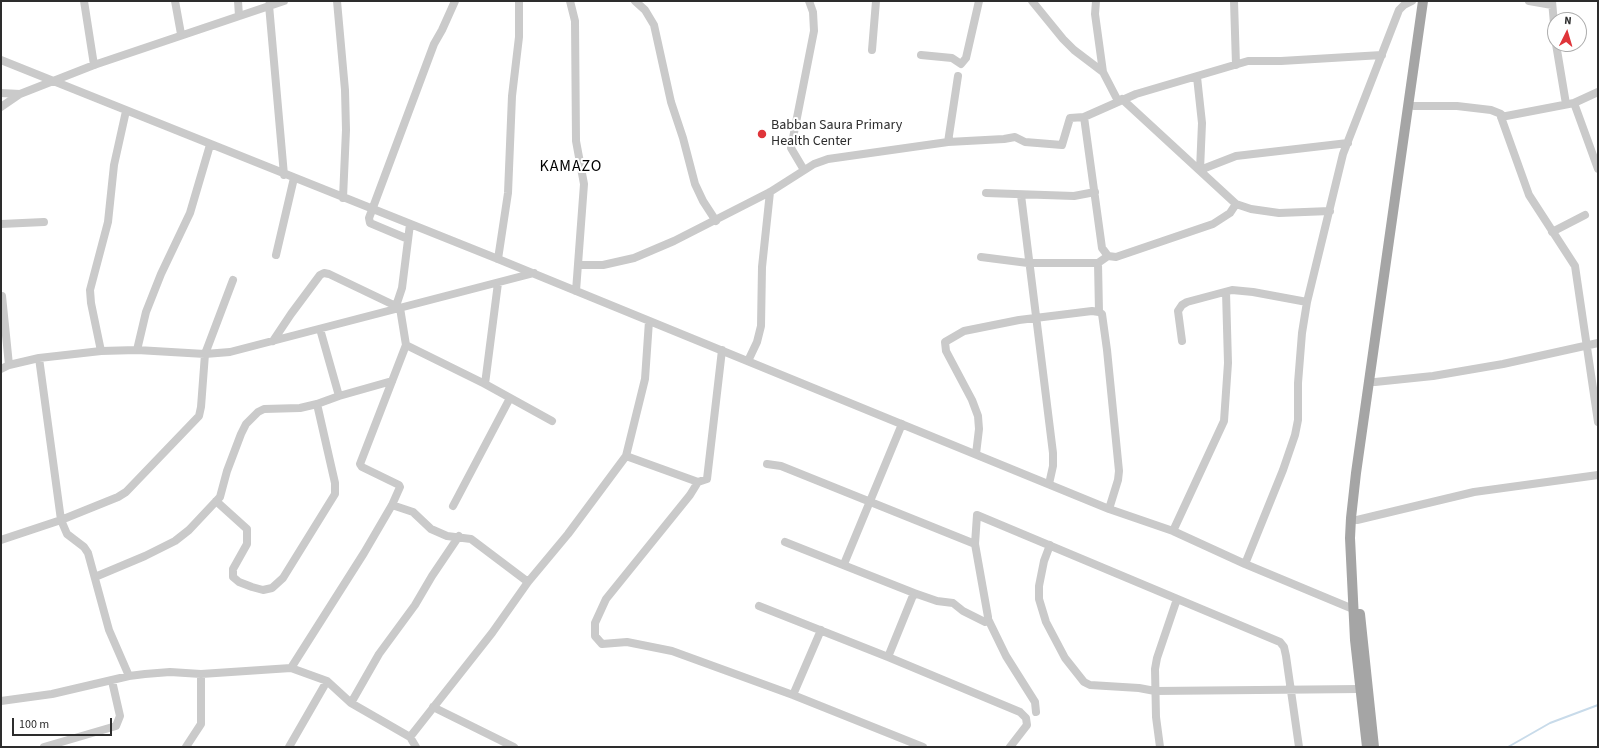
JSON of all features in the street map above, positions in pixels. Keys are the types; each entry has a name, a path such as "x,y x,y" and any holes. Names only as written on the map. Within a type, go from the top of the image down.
{"main road":[{"path":"1374,747 1357,589 1357,520 1423,1"},
{"path":"1367,747 1353,609 1350,538 1356,473 1408,128 1414,106 1428,1"}],"street":[{"path":"84,1 94,65"},
{"path":"175,1 181,34"},
{"path":"238,1 239,16"},
{"path":"1,107 20,94 53,80 181,34 284,1"},
{"path":"337,1 345,97 346,130 343,198"},
{"path":"408,239 370,222 369,218 434,44 455,1"},
{"path":"498,259 508,193 512,96 519,38 519,1"},
{"path":"570,1 575,21 576,141 584,184 576,291"},
{"path":"635,1 644,10 654,25 671,102 684,138 695,184 716,221"},
{"path":"804,170 791,148 814,31 813,12 809,1"},
{"path":"872,50 876,1"},
{"path":"921,55 952,58 960,64 966,58 979,1"},
{"path":"1032,1 1063,39 1103,72 1120,100 1200,170 1236,204 1251,209 1279,213 1330,211"},
{"path":"1096,1 1095,14 1103,72"},
{"path":"1234,1 1236,65"},
{"path":"1245,564 1283,470 1295,435 1298,420 1302,333 1307,302 1348,143 1361,104 1382,55 1398,10 1412,1"},
{"path":"1529,1 1552,3"},
{"path":"269,5 284,175"},
{"path":"1558,52 1570,103 1598,169"},
{"path":"579,265 603,265 634,258 716,221 770,192 804,170 828,160 948,142 1015,137 1025,142 1062,146 1070,118 1084,117 1120,100 1236,65 1258,60 1281,61 1382,55"},
{"path":"1,60 284,175 534,273 1109,509 1173,531 1245,564 1353,609"},
{"path":"948,142 958,76"},
{"path":"1197,77 1202,124 1200,170"},
{"path":"1501,117 1570,103 1598,92"},
{"path":"1,93 20,94"},
{"path":"1414,106 1457,106 1491,110 1501,114 1529,195 1575,266 1598,422"},
{"path":"101,351 91,303 90,290 108,222 114,165 126,111"},
{"path":"1084,117 1102,248 1108,256"},
{"path":"1200,170 1236,156 1348,143"},
{"path":"137,350 146,312 161,274 190,213 210,145"},
{"path":"276,255 294,178"},
{"path":"748,361 757,342 761,326 762,267 770,192"},
{"path":"986,193 1074,196 1095,192"},
{"path":"1021,195 1028,263 1037,318 1054,453 1049,484"},
{"path":"981,256 1028,263 1098,263 1108,256 1116,257 1213,224 1230,213 1236,204"},
{"path":"1552,232 1585,216"},
{"path":"1,224 44,222"},
{"path":"290,668 364,553 392,506 400,486 360,464 406,345 398,307 402,288 410,224"},
{"path":"1098,263 1099,312 1102,314 1107,350 1119,471 1118,480 1109,509"},
{"path":"273,342 291,314 324,273 398,307"},
{"path":"1,369 9,365 38,358 101,351 137,350 205,354 230,352 273,342 398,307 534,273"},
{"path":"1,540 106,503 126,492 199,416 201,408 205,354 233,280"},
{"path":"485,384 498,283"},
{"path":"1182,341 1178,311 1182,305 1187,302 1232,290 1253,292 1307,302"},
{"path":"1173,531 1224,421 1228,363 1226,292"},
{"path":"2,296 9,365"},
{"path":"976,454 979,429 978,416 972,400 946,351 945,342 964,331 1037,318 1092,311 1099,312"},
{"path":"410,737 492,633 528,582 568,534 626,456 645,379 649,321"},
{"path":"320,329 339,396"},
{"path":"1375,382 1433,376 1503,364 1598,343"},
{"path":"406,345 485,384 552,420"},
{"path":"626,456 698,482 704,481 709,476 722,350"},
{"path":"38,358 60,520 67,534 84,547 88,553 110,630 129,676"},
{"path":"95,577 175,542 188,530 220,497 227,471 241,434 252,417 264,409 300,408 392,381"},
{"path":"453,506 510,398"},
{"path":"216,501 247,529 247,544 233,569 234,577 239,582 252,588 263,590 272,588 283,578 335,494 336,483 317,404"},
{"path":"844,564 902,424"},
{"path":"767,464 781,466 976,544"},
{"path":"1357,520 1474,492 1598,475"},
{"path":"698,482 690,495 606,599 595,623 595,636 602,644 627,642 672,650 793,695 923,747"},
{"path":"392,506 413,512 431,529 448,536 459,536 471,539 528,582"},
{"path":"1036,712 1035,702 1006,656 988,619 976,544 977,515 1280,642 1284,647 1286,656 1299,747"},
{"path":"350,703 379,654 415,605 459,536"},
{"path":"785,542 844,564 914,594 936,601 953,603 963,611 982,622 988,619"},
{"path":"1050,545 1044,561 1038,586 1039,599 1046,622 1065,658 1079,678 1090,685 1139,688 1155,691 1291,691 1360,689"},
{"path":"888,657 914,594"},
{"path":"1160,747 1156,717 1155,691 1157,658 1177,598"},
{"path":"759,606 888,657 1020,712 1026,718 1027,725 1010,747"},
{"path":"793,695 821,630"},
{"path":"1,701 52,694 129,676 170,672 201,674 290,668 327,681 350,703 410,737 416,747"},
{"path":"186,747 201,724 201,674"},
{"path":"44,747 116,726 120,716 112,681"},
{"path":"289,747 327,681"},
{"path":"433,707 514,747"}],"waterway":[{"path":"1508,747 1550,723 1598,705"}],"place":[{"name":"Babban Saura Primary Health Center","path":"762,134"}],"district":[{"name":"KAMAZO","path":"571,167"}]}
